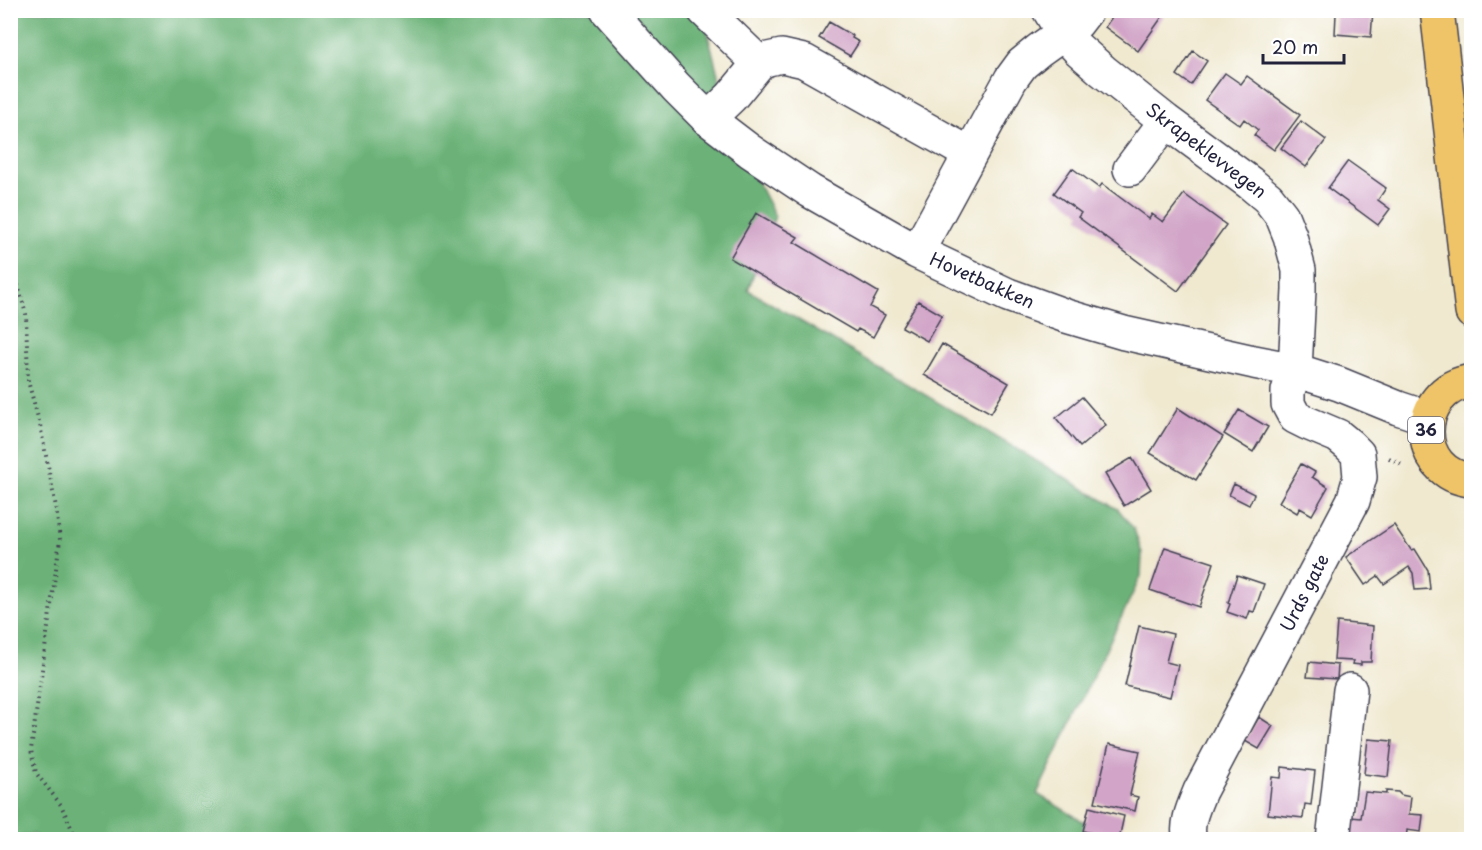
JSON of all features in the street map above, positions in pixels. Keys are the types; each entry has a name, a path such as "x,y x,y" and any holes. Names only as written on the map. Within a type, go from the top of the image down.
{"highway":[{"path":"1437,10 1472,312"},
{"name":"36","path":"1472,381 1454,386 1437,399 1431,408 1426,432 1433,456 1442,467 1453,474 1472,480"}],"street":[{"name":"Hovetbakken","path":"607,10 676,87 708,118 750,151 810,191 917,252 1008,295 1066,316 1124,333 1295,370 1428,418"},
{"path":"704,10 759,63"},
{"path":"917,252 1011,79 1056,22 1077,23 1087,10"},
{"name":"Skrapeklevvegen","path":"1056,22 1078,50 1166,121 1250,183 1268,198 1282,216 1299,270 1295,370"},
{"path":"708,118 731,97 759,63 782,56 804,61 970,154"},
{"path":"1130,169 1166,121"},
{"name":"Urds gate","path":"1186,838 1189,821 1200,791 1353,501 1360,477 1358,454 1349,445 1338,436 1295,417 1288,404 1288,391 1295,370"},
{"path":"1333,840 1350,690"}],"path":[{"path":"1470,10 1472,20"},
{"path":"10,262 26,314 28,381 40,425 60,540 30,750 36,773 61,805 77,840"}],"green space":[{"path":"10,11 707,11 705,21 732,133 775,216 748,290 1118,509 1134,529 1142,553 1141,576 1037,794 1113,839 42,840 33,834 11,839"}],"building":[{"path":"1110,10 1167,10 1138,51 1105,27 1114,14"},
{"path":"1318,10 1373,10 1371,37 1335,34 1336,14 1317,13"},
{"path":"829,22 859,42 850,56 819,38"},
{"path":"1193,51 1207,61 1191,85 1177,75"},
{"path":"1225,73 1241,84 1247,76 1300,115 1274,150 1254,135 1258,130 1244,119 1240,125 1205,100"},
{"path":"1301,121 1326,140 1306,167 1281,148"},
{"path":"1348,161 1386,188 1378,200 1390,209 1378,225 1328,188"},
{"path":"1072,168 1099,188 1102,184 1149,219 1152,214 1163,222 1184,194 1226,225 1178,291 1078,217 1081,213 1054,193"},
{"path":"756,213 798,237 794,242 878,292 870,307 885,315 873,337 858,329 856,332 730,258"},
{"path":"918,301 942,315 927,341 902,327"},
{"path":"942,344 1009,383 991,413 924,375"},
{"path":"1082,397 1106,425 1080,447 1056,418"},
{"path":"1178,408 1223,437 1196,480 1150,453"},
{"path":"1239,410 1268,427 1253,452 1224,434"},
{"path":"1132,458 1151,489 1124,506 1105,474"},
{"path":"1301,464 1315,472 1312,477 1328,487 1312,515 1300,508 1297,513 1279,502"},
{"path":"1234,484 1254,494 1249,505 1229,495"},
{"path":"1394,525 1411,550 1415,549 1428,570 1430,589 1415,590 1413,573 1409,567 1384,584 1378,576 1365,585 1346,557"},
{"path":"1165,547 1214,563 1199,607 1150,590"},
{"path":"1237,575 1264,584 1254,612 1250,611 1247,619 1227,612"},
{"path":"1337,622 1373,626 1371,662 1361,662 1361,665 1352,664 1353,661 1334,660"},
{"path":"1139,626 1173,634 1166,662 1178,665 1170,697 1125,686"},
{"path":"1309,662 1338,665 1337,679 1307,677"},
{"path":"1259,717 1273,726 1259,749 1245,741"},
{"path":"1368,739 1392,741 1388,777 1364,774"},
{"path":"1109,744 1140,751 1130,795 1138,797 1135,811 1095,802"},
{"path":"1282,767 1315,771 1311,805 1305,804 1303,818 1268,814 1272,777 1281,778"},
{"path":"1386,791 1398,792 1411,797 1409,814 1423,815 1421,832 1407,830 1406,840 1348,840 1351,817 1361,818 1365,792 1386,794"},
{"path":"1089,807 1124,816 1119,839 1083,831"}]}
